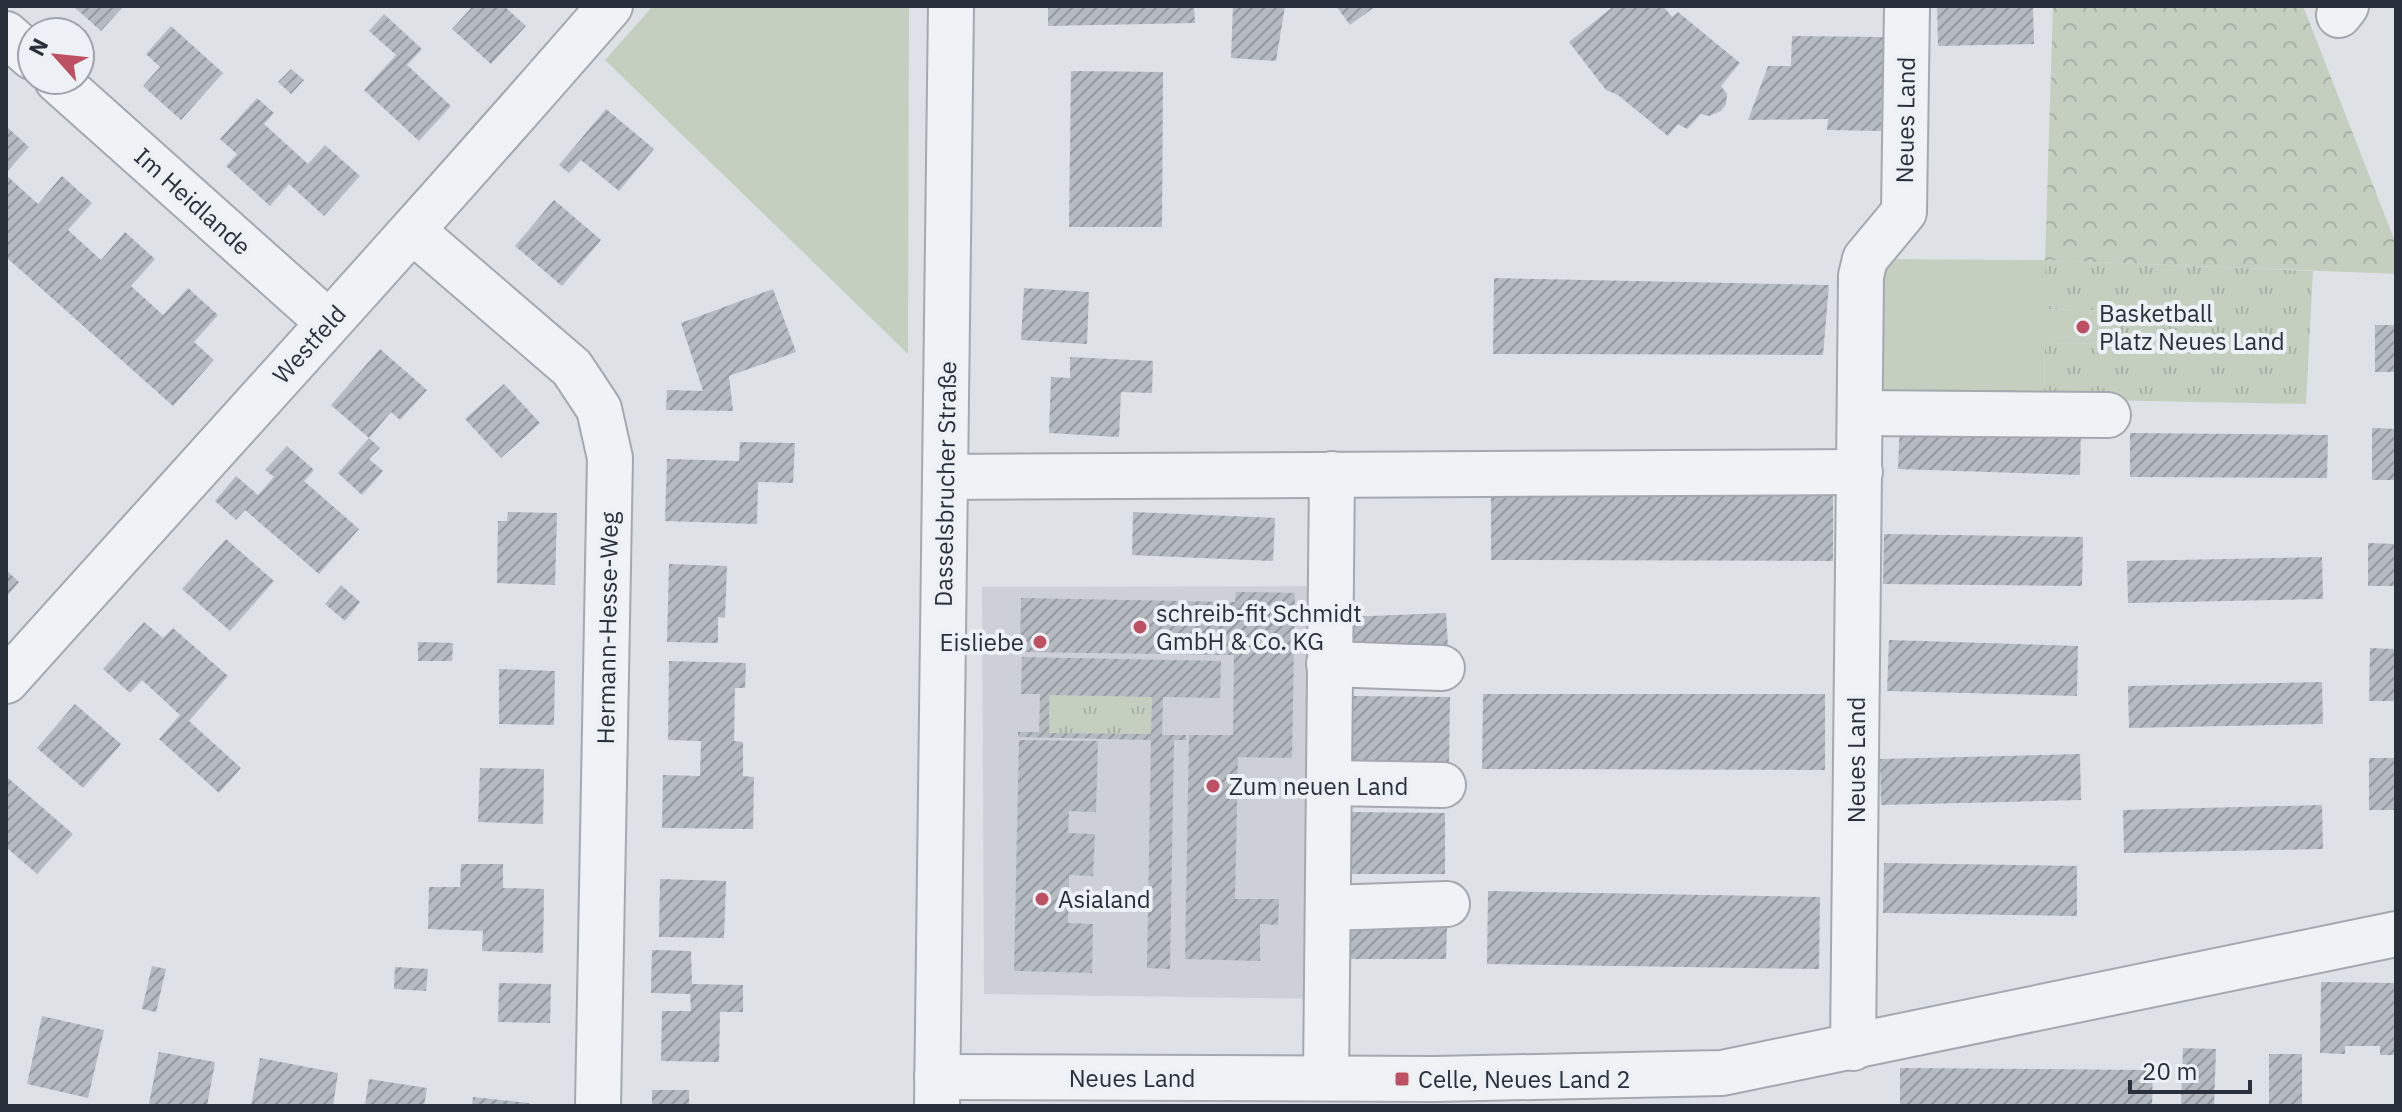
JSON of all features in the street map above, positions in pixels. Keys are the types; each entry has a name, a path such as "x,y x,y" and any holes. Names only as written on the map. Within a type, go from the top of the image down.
{"street":[{"name":"Westfeld","path":"6,681 328,322 414,232 610,6"},
{"name":"Dasselsbrucher Straße","path":"937,1092 951,6"},
{"name":"Neues Land","path":"1853,1048 1861,276 1865,259 1904,212 1907,6"},
{"name":"Im Heidlande","path":"75,96 328,322"},
{"name":"Hermann-Hesse-Weg","path":"414,232 572,368 599,409 610,458 598,1106"},
{"path":"1861,413 2108,415"},
{"path":"945,477 1860,472"},
{"path":"1326,1078 1332,474"},
{"path":"1329,664 1442,668"},
{"path":"1329,783 1443,785"},
{"path":"1328,908 1447,904"},
{"name":"Neues Land","path":"937,1092 1326,1078 1722,1073 2396,934"}],"shaded area":[{"path":"1318,586 1318,999 984,994 982,587"}],"green space":[{"path":"653,6 909,6 908,354 605,60"},
{"path":"2053,6 2303,6 2396,244 2396,274 2045,260"},
{"path":"1871,259 2045,260 2046,309 2120,311 2120,344 2045,343 2044,399 1871,399"},
{"path":"2045,260 2313,271 2306,404 2044,399 2045,343 2119,344 2120,311 2045,309"},
{"path":"1049,695 1152,697 1151,734 1049,733"}],"building":[{"path":"73,6 124,6 101,31 96,27 96,16 84,16"},
{"path":"473,6 504,6 526,26 491,64 452,29"},
{"path":"1048,6 1194,6 1195,23 1048,26"},
{"path":"1233,6 1285,6 1276,61 1231,58"},
{"path":"1336,6 1376,6 1350,25"},
{"path":"1614,6 1663,6 1672,17 1678,12 1740,63 1721,86 1727,94 1721,111 1709,116 1701,114 1687,129 1678,124 1668,136 1618,95 1606,90 1569,42"},
{"path":"1937,6 2033,6 2034,44 1938,46"},
{"path":"384,14 422,49 407,65 451,106 419,141 364,90 396,55 369,31"},
{"path":"171,26 223,73 181,120 143,86 160,67 146,54"},
{"path":"1792,36 1883,37 1881,131 1827,130 1828,119 1748,120 1768,66 1791,66"},
{"path":"291,69 304,80 291,94 278,82"},
{"path":"1071,71 1163,72 1162,227 1069,227"},
{"path":"257,98 274,113 264,124 308,164 325,145 360,176 324,216 289,184 270,206 226,166 237,154 220,139"},
{"path":"606,109 654,149 619,191 581,160 569,173 559,165"},
{"path":"6,126 29,147 6,173"},
{"path":"6,175 38,204 62,176 92,203 68,230 101,260 125,232 155,259 131,286 163,315 188,288 218,315 194,342 214,360 173,406 6,257"},
{"path":"554,200 601,240 562,286 515,246"},
{"path":"1494,278 1829,285 1823,355 1493,354"},
{"path":"1024,288 1089,292 1087,344 1021,340"},
{"path":"773,289 796,352 729,376 733,411 666,410 667,390 703,391 681,323"},
{"path":"2375,325 2396,325 2396,372 2375,372"},
{"path":"380,349 427,390 400,420 391,412 369,438 331,405"},
{"path":"1070,357 1153,361 1152,393 1121,392 1119,437 1049,433 1051,377 1070,378"},
{"path":"504,384 540,423 501,458 465,419"},
{"path":"1900,420 2081,427 2080,475 1898,469"},
{"path":"2372,428 2396,429 2396,480 2372,480"},
{"path":"2130,433 2328,435 2327,478 2130,477"},
{"path":"369,438 380,448 369,459 383,471 362,495 338,473"},
{"path":"740,442 795,443 793,483 758,482 757,524 665,521 667,459 739,461"},
{"path":"287,446 314,470 304,481 359,529 319,574 245,510 236,520 215,501 236,476 258,495 274,477 265,470"},
{"path":"1833,484 1833,561 1491,560 1491,485"},
{"path":"508,512 557,513 555,585 497,583 498,521 507,521"},
{"path":"1133,512 1275,518 1273,561 1132,555"},
{"path":"1884,534 2083,537 2082,586 1883,584"},
{"path":"226,539 274,581 230,631 182,589"},
{"path":"2368,543 2396,544 2396,586 2368,586"},
{"path":"2322,557 2323,599 2128,603 2127,561"},
{"path":"669,564 727,566 725,618 718,617 718,643 667,642"},
{"path":"6,570 19,582 6,597"},
{"path":"341,585 360,602 345,621 325,604"},
{"path":"1236,592 1295,593 1292,758 1238,757 1235,899 1279,899 1278,925 1260,924 1260,961 1185,959 1189,735 1233,735 1234,655 1020,652 1021,598 1235,602"},
{"path":"1446,613 1448,647 1347,650 1346,617"},
{"path":"144,622 163,638 173,628 228,676 189,721 241,768 219,793 159,739 180,715 142,680 130,693 103,669"},
{"path":"1889,640 2078,646 2077,696 1887,691"},
{"path":"418,642 453,643 452,661 418,661"},
{"path":"2370,648 2396,649 2396,701 2369,701"},
{"path":"1022,657 1221,661 1220,698 1163,697 1162,735 1186,735 1186,740 1174,740 1170,969 1147,968 1151,740 1018,737 1018,732 1039,732 1040,694 1021,694","holes":["1049,695 1152,697 1151,734 1049,733"]},
{"path":"669,661 746,663 745,688 735,688 734,741 743,742 743,776 754,777 753,829 662,828 663,775 700,776 701,741 668,740"},
{"path":"499,669 555,671 554,725 499,724"},
{"path":"2322,682 2323,724 2129,728 2128,686"},
{"path":"1483,694 1825,694 1825,770 1482,769"},
{"path":"1352,696 1450,697 1449,764 1351,762"},
{"path":"75,704 121,744 83,788 37,748"},
{"path":"1019,740 1098,741 1096,812 1069,811 1068,833 1095,834 1093,876 1069,875 1068,923 1093,924 1092,973 1014,971"},
{"path":"2080,754 2081,800 1881,805 1880,759"},
{"path":"2369,758 2396,758 2396,810 2369,810"},
{"path":"480,768 544,769 543,824 478,822"},
{"path":"7,777 73,834 37,874 6,847"},
{"path":"2322,805 2323,849 2124,853 2123,810"},
{"path":"1350,812 1445,813 1445,874 1349,874"},
{"path":"1884,863 2077,866 2077,916 1883,913"},
{"path":"461,864 503,864 503,888 544,889 543,953 482,951 483,931 428,929 429,887 460,887"},
{"path":"660,879 726,881 724,938 659,937"},
{"path":"1488,891 1820,897 1819,969 1487,964"},
{"path":"1349,926 1447,926 1446,959 1348,959"},
{"path":"652,950 691,951 692,984 743,985 743,1012 720,1012 719,1062 661,1061 662,1011 691,1011 690,994 651,993"},
{"path":"152,966 166,969 156,1012 142,1009"},
{"path":"395,967 428,969 426,991 394,989"},
{"path":"2321,982 2396,983 2396,1055 2380,1055 2380,1046 2345,1046 2345,1054 2320,1053"},
{"path":"499,983 551,984 550,1023 498,1022"},
{"path":"42,1016 104,1030 88,1098 27,1084"},
{"path":"2183,1048 2216,1049 2214,1106 2181,1106"},
{"path":"159,1052 215,1062 207,1106 149,1104"},
{"path":"2269,1054 2302,1054 2302,1106 2269,1106"},
{"path":"260,1058 338,1073 333,1106 251,1106"},
{"path":"1900,1068 2153,1070 2152,1106 1900,1106"},
{"path":"369,1079 427,1088 424,1106 365,1106"},
{"path":"652,1090 689,1090 689,1106 652,1106"},
{"path":"473,1097 529,1103 529,1106 472,1106"}],"place":[{"name":"Basketball Platz Neues Land","path":"2083,327"},
{"name":"schreib-fit Schmidt GmbH & Co. KG","path":"1140,627"},
{"name":"Eisliebe","path":"1040,642"},
{"name":"Zum neuen Land","path":"1213,786"},
{"name":"Asialand","path":"1042,899"},
{"name":"Celle, Neues Land 2","path":"1402,1079"}]}
